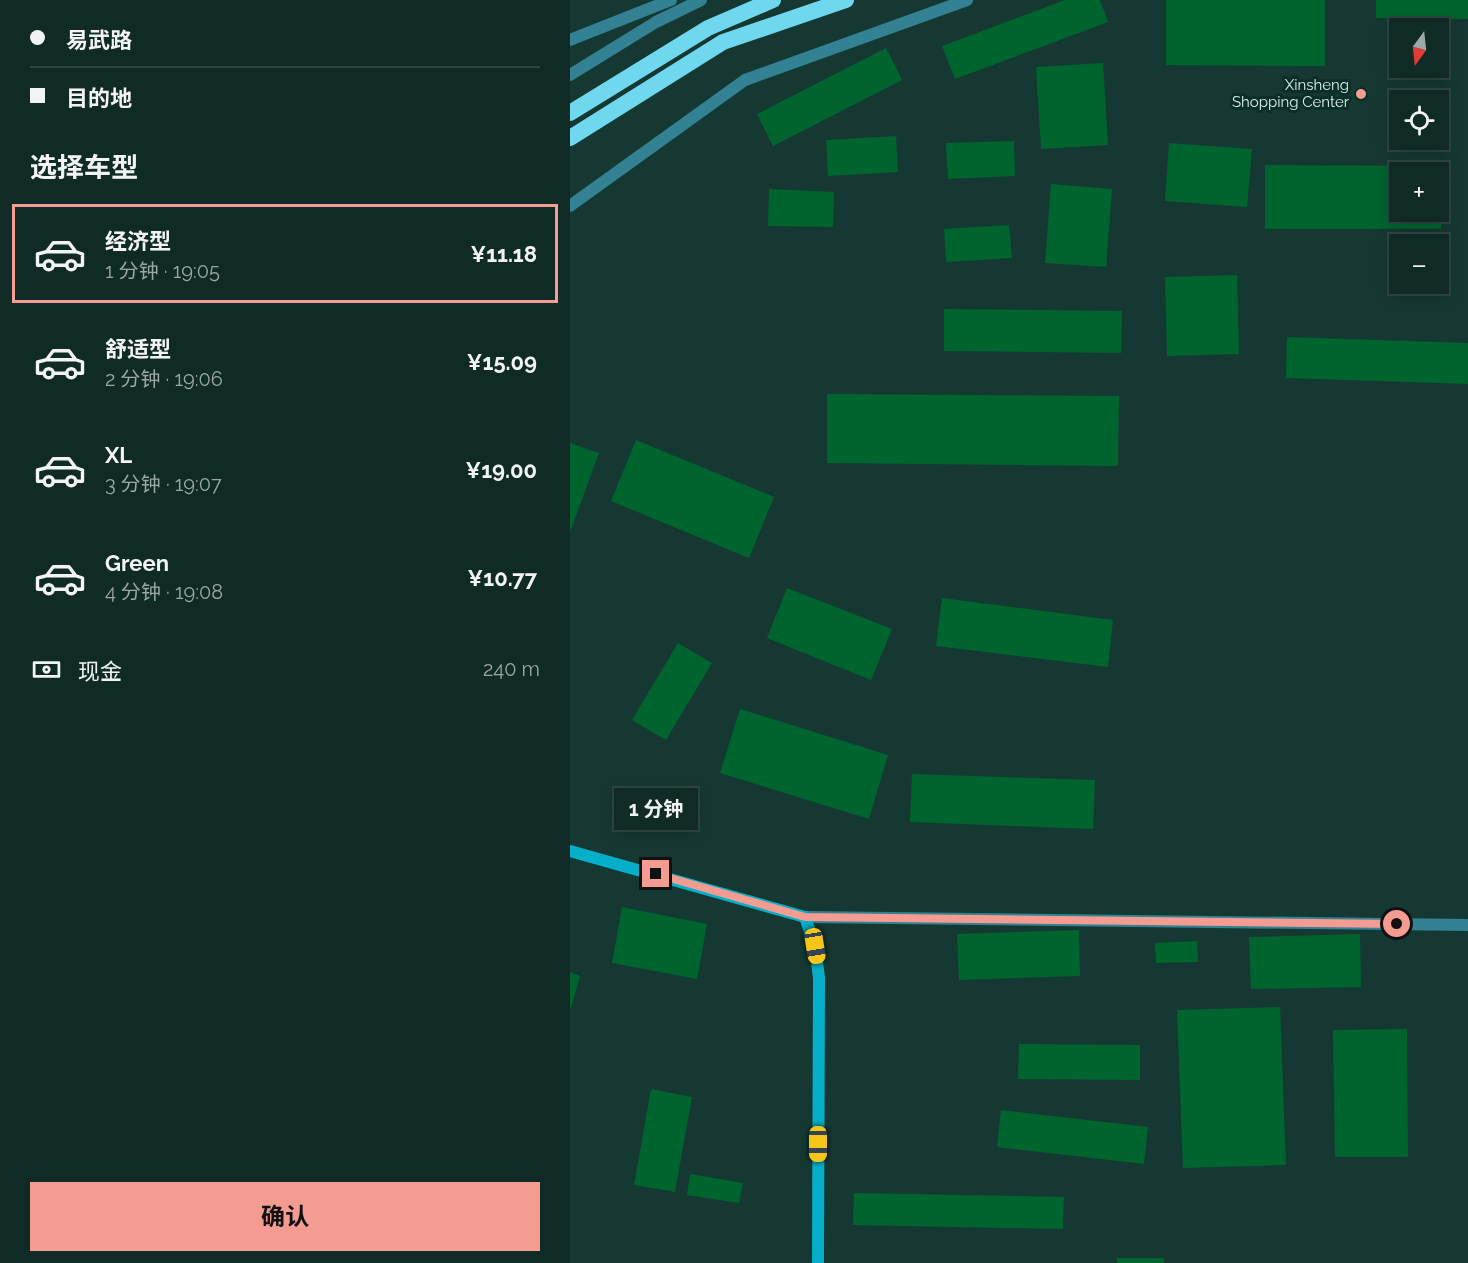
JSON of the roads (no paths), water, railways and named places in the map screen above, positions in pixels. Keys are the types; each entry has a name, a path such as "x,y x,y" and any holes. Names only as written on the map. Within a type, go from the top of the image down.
{"highway":[{"path":"570,113 708,28 773,0"},
{"path":"570,138 723,42 846,0"}],"main road":[{"path":"570,851 805,917 815,946 819,978 818,1263"}],"street":[{"path":"570,40 671,0"},
{"path":"570,75 656,22 701,0"},
{"path":"570,206 746,80 967,0"},
{"path":"805,917 1468,925"}],"place":[{"name":"Xinsheng Shopping Center","path":"1361,94"}]}
